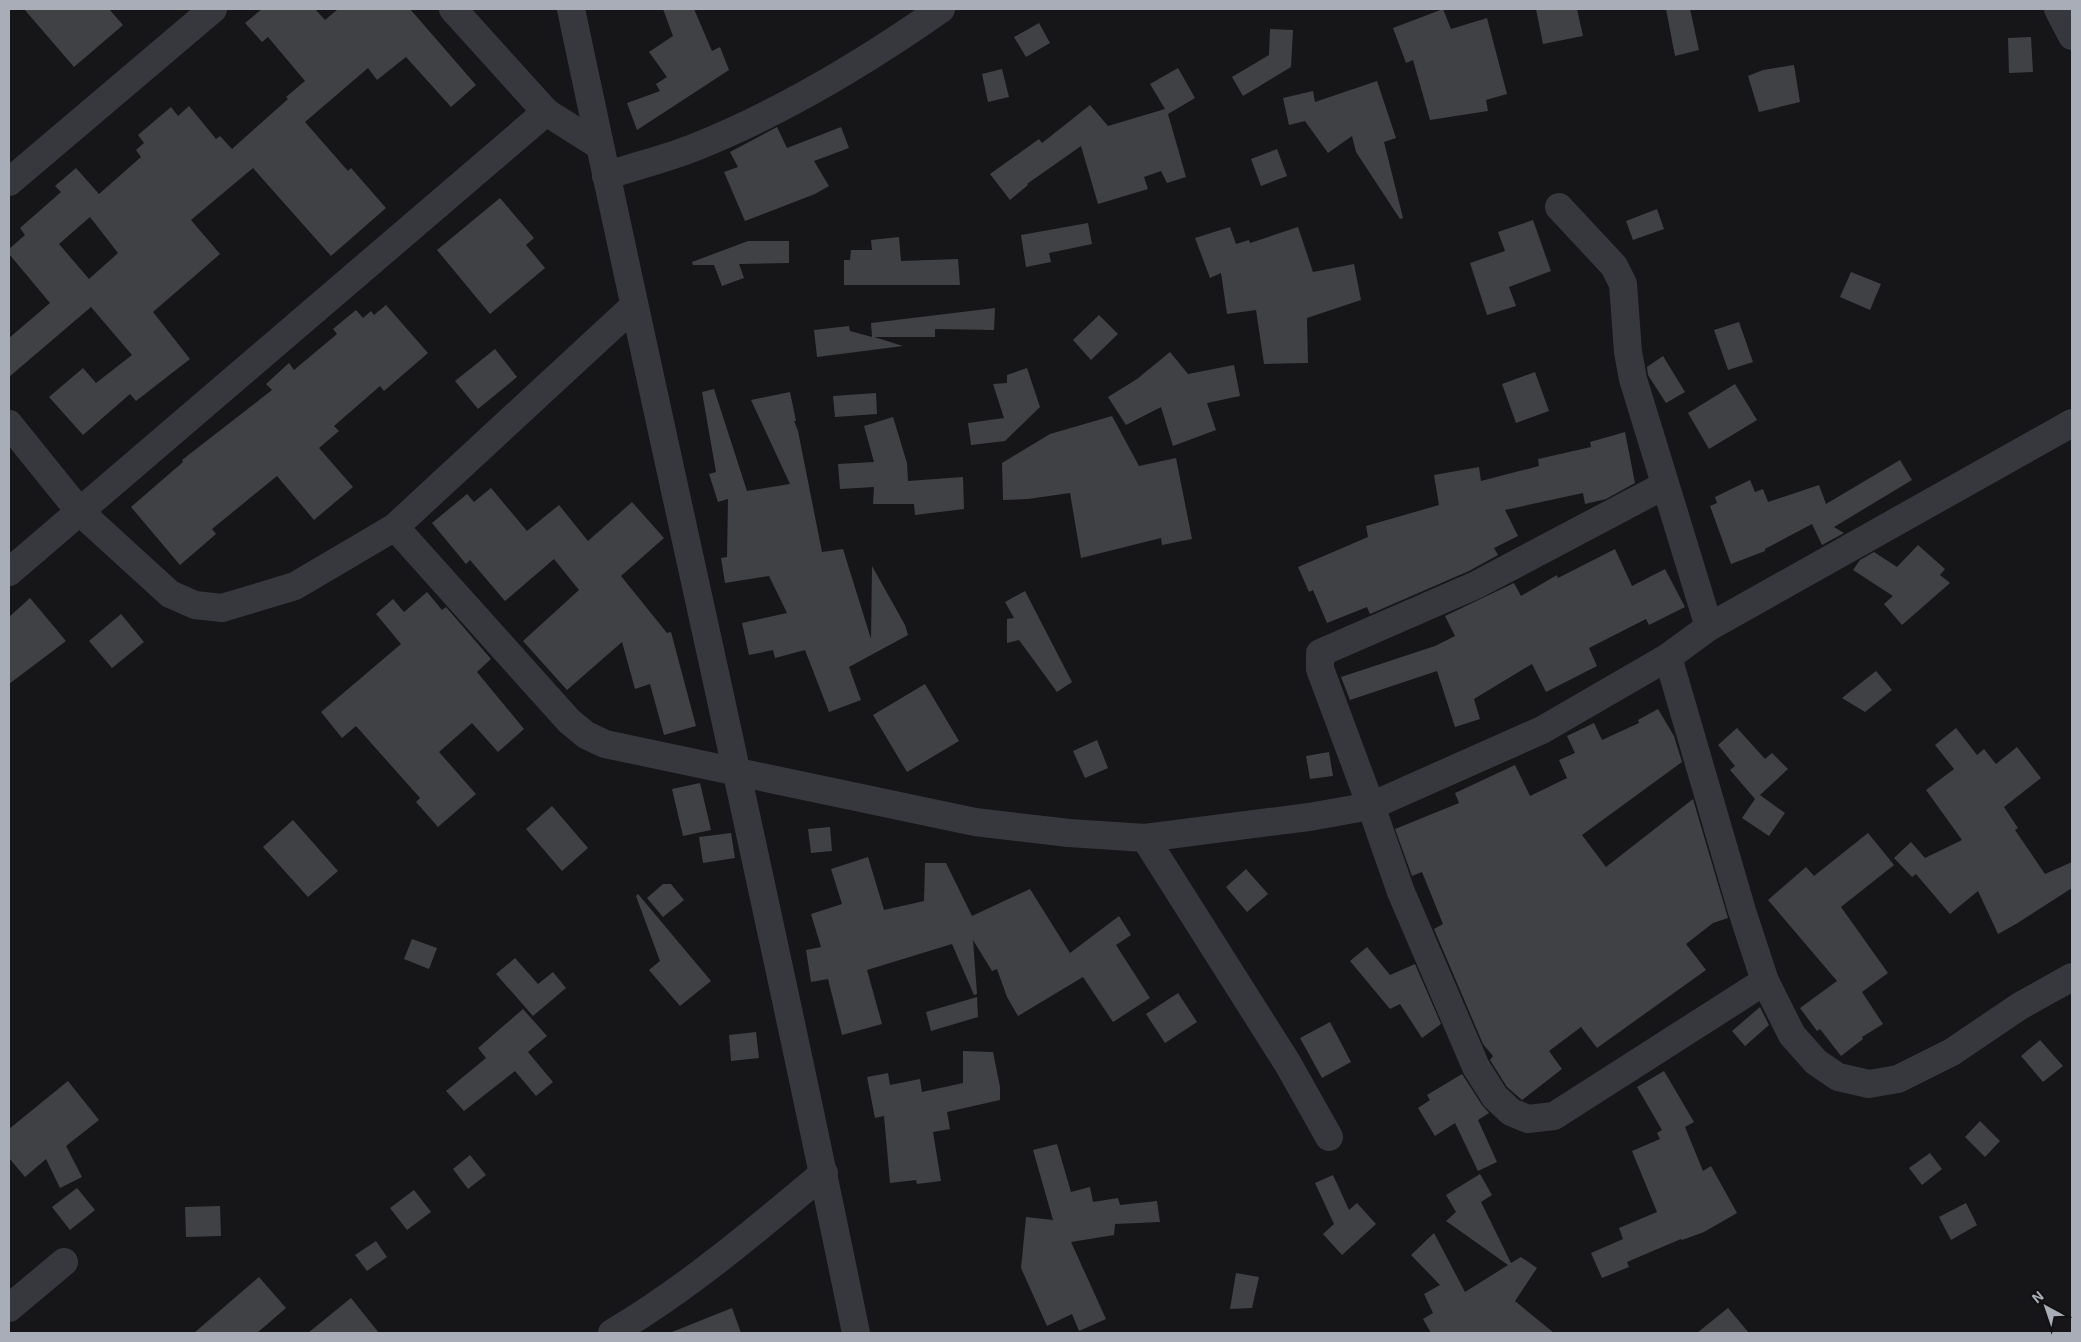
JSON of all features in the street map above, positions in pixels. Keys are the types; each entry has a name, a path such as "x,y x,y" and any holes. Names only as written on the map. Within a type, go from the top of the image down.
{"street":[{"path":"9,182 213,9"},
{"path":"453,9 546,112 600,146"},
{"path":"571,9 634,306 824,1173 856,1333"},
{"path":"606,176 692,148 762,117 832,78 941,9"},
{"path":"2058,9 2072,36"},
{"path":"9,572 546,112"},
{"path":"1559,207 1614,266 1623,284 1632,379 1709,627"},
{"path":"9,424 80,512 170,594 195,605 222,608 295,586 395,527 634,306"},
{"path":"395,527 569,721 586,735 605,744 975,822 1069,833 1145,838 1309,818 1372,806 1542,730 1668,657 1709,627 2072,423"},
{"path":"1664,485 1476,585 1320,653 1320,669 1372,806 1401,892 1476,1067 1495,1098 1511,1112 1528,1119 1554,1116 1765,981"},
{"path":"1668,657 1742,911 1765,981 1792,1035 1816,1062 1838,1077 1869,1084 1898,1079 1952,1052 2020,1006 2072,977"},
{"path":"1145,838 1288,1064 1329,1137"},
{"path":"612,1333 646,1313 745,1239 824,1173"},
{"path":"9,1308 64,1262"}],"building":[{"path":"24,9 109,9 123,25 74,67"},
{"path":"262,9 315,9 325,20 338,9 410,9 476,85 451,107 406,57 377,80 368,68 305,122 348,171 351,168 386,208 331,256 253,168 191,220 220,254 153,312 190,359 136,401 130,394 83,435 49,397 83,368 96,383 132,355 91,307 9,377 9,338 50,303 9,254 9,249 25,235 20,228 61,192 55,186 76,168 99,194 141,157 136,150 144,143 138,135 171,107 178,116 189,106 216,139 220,136 232,149 288,99 286,97 305,81 268,37 262,42 245,23","holes":["90,217 118,253 89,279 59,244"]},
{"path":"663,9 694,9 712,51 720,47 729,70 637,130 627,103 660,91 656,84 667,77 649,52 673,36"},
{"path":"1443,9 1451,29 1487,18 1507,94 1486,100 1488,111 1430,120 1413,60 1406,63 1393,28"},
{"path":"1536,9 1577,9 1583,36 1543,44"},
{"path":"1666,9 1690,9 1699,50 1675,56"},
{"path":"1039,23 1050,43 1026,57 1014,37"},
{"path":"1270,29 1293,30 1291,67 1243,96 1232,77 1269,55"},
{"path":"2031,37 2033,72 2009,73 2008,38"},
{"path":"1794,65 1800,102 1759,112 1748,76 1763,70"},
{"path":"1178,68 1195,98 1168,114 1186,177 1167,183 1161,171 1144,177 1148,189 1098,204 1081,146 1027,184 1010,200 990,174 1039,139 1042,143 1090,105 1108,126 1165,109 1150,84"},
{"path":"1002,69 1009,97 988,102 982,74"},
{"path":"1377,81 1396,138 1384,142 1403,218 1400,219 1356,152 1352,136 1328,153 1305,121 1289,125 1283,98 1313,91 1315,102"},
{"path":"777,127 787,148 841,127 849,148 814,161 829,186 815,194 745,221 724,172 738,167 730,152"},
{"path":"1277,149 1287,176 1261,186 1251,159"},
{"path":"500,198 534,238 526,245 545,268 490,314 437,250"},
{"path":"1657,209 1664,229 1633,240 1626,221"},
{"path":"1533,220 1551,271 1509,287 1516,306 1487,315 1470,263 1505,251 1498,232"},
{"path":"1088,223 1092,244 1049,253 1051,262 1026,267 1021,235"},
{"path":"1230,227 1236,244 1249,240 1250,243 1298,227 1313,272 1354,264 1361,300 1307,318 1308,363 1264,364 1256,310 1227,314 1221,273 1210,278 1195,238"},
{"path":"899,237 901,261 958,259 960,285 844,285 844,260 850,260 851,250 872,250 871,240"},
{"path":"748,241 789,241 789,263 739,264 744,278 722,286 714,265 693,265 692,262"},
{"path":"1851,272 1881,284 1870,310 1840,297"},
{"path":"386,305 428,353 384,391 380,386 334,426 339,431 319,448 353,487 314,520 277,476 212,529 216,534 180,565 131,507 183,462 182,460 272,390 266,384 289,363 294,370 337,334 333,329 356,310 363,318 371,311 374,315"},
{"path":"995,308 994,330 935,329 935,337 874,337 903,346 817,357 814,330 849,326 850,331 872,337 871,323"},
{"path":"1099,315 1118,334 1091,360 1073,340"},
{"path":"1739,322 1753,362 1728,370 1714,330"},
{"path":"495,349 517,377 478,409 455,381"},
{"path":"1170,352 1188,374 1234,365 1240,396 1207,403 1216,430 1173,446 1161,407 1126,425 1108,397 1137,379"},
{"path":"1663,356 1685,392 1666,403 1648,375 1647,367"},
{"path":"1027,368 1040,407 1005,441 971,445 968,423 1004,418 993,384 1007,383 1007,375"},
{"path":"1535,372 1549,411 1516,423 1502,384"},
{"path":"1735,384 1757,420 1709,449 1688,413"},
{"path":"714,389 747,491 790,484 751,400 790,392 796,421 794,421 798,431 822,552 843,549 871,639 872,566 905,625 908,635 849,667 861,700 829,712 805,650 775,658 773,650 749,655 742,623 787,613 769,576 725,583 721,558 727,557 728,499 718,502 709,474 716,472 702,392"},
{"path":"876,393 877,414 835,417 833,396"},
{"path":"1112,416 1139,466 1176,458 1192,539 1162,545 1161,538 1081,558 1070,493 1028,499 1003,500 1002,463 1050,434"},
{"path":"893,417 907,463 908,481 963,477 964,509 915,515 914,504 873,504 874,487 840,489 838,464 874,462 864,426"},
{"path":"1625,432 1635,483 1606,499 1585,504 1583,493 1505,510 1518,536 1494,548 1498,555 1469,571 1370,614 1367,607 1327,623 1313,590 1309,592 1298,567 1368,537 1366,526 1439,505 1434,475 1479,467 1481,481 1539,466 1538,459 1591,447 1590,442"},
{"path":"1900,460 1912,480 1834,527 1844,533 1822,545 1812,524 1765,549 1765,551 1731,564 1710,506 1717,503 1715,497 1750,480 1755,492 1763,489 1768,502 1819,485 1826,504"},
{"path":"491,488 527,531 559,505 588,541 632,502 664,538 621,576 667,633 671,632 696,726 664,735 650,684 635,689 622,642 567,690 523,641 579,590 554,559 505,601 470,560 466,564 432,523 467,494 474,502"},
{"path":"1918,545 1945,569 1940,575 1950,583 1902,625 1884,604 1893,596 1853,570 1860,560 1874,552 1897,567"},
{"path":"1615,549 1632,586 1665,569 1685,607 1649,625 1646,619 1589,648 1597,666 1546,692 1532,664 1474,699 1480,719 1455,727 1437,671 1350,700 1341,677 1435,646 1455,636 1445,616 1514,583 1521,596 1557,575 1558,578"},
{"path":"1025,591 1072,682 1057,692 1019,640 1007,643 1007,619 1014,618 1005,602"},
{"path":"427,592 442,610 446,607 491,659 477,672 524,729 498,752 472,723 439,752 476,794 438,827 416,802 420,798 356,726 342,738 321,712 401,644 376,614 393,599 404,612"},
{"path":"30,598 66,641 9,684 9,617"},
{"path":"121,614 144,642 112,668 89,641"},
{"path":"1876,671 1892,690 1865,712 1842,698"},
{"path":"925,684 959,741 907,772 873,715"},
{"path":"1658,709 1674,736 1682,762 1582,835 1606,867 1693,799 1728,918 1713,923 1686,944 1706,970 1597,1048 1581,1027 1549,1051 1562,1069 1522,1100 1507,1087 1490,1060 1493,1056 1483,1044 1434,929 1443,924 1422,872 1412,876 1395,829 1459,803 1455,793 1515,765 1530,796 1567,778 1559,760 1575,753 1567,736 1594,723 1602,740 1639,723 1638,720"},
{"path":"1737,728 1765,759 1772,753 1788,769 1760,795 1785,813 1769,836 1742,818 1755,799 1730,770 1735,766 1718,745"},
{"path":"1956,728 1977,755 1984,749 1996,764 2017,747 2041,778 2004,807 2018,828 2015,830 2045,874 2072,862 2072,888 1998,934 1978,891 1950,914 1916,874 1912,877 1894,858 1911,842 1925,858 1962,840 1926,790 1954,769 1935,745"},
{"path":"1097,740 1108,768 1085,778 1073,751"},
{"path":"1329,752 1333,776 1310,779 1306,756"},
{"path":"700,783 711,830 683,836 672,789"},
{"path":"552,806 588,848 562,871 526,829"},
{"path":"293,820 338,871 308,897 263,847"},
{"path":"830,827 832,851 811,853 808,829"},
{"path":"731,833 735,858 703,863 699,837"},
{"path":"1868,833 1894,865 1841,907 1888,973 1862,992 1883,1024 1862,1037 1863,1039 1841,1056 1820,1029 1817,1031 1800,1008 1837,981 1768,900 1806,867 1814,876"},
{"path":"868,857 884,910 924,901 925,863 946,863 972,916 1030,889 1070,953 1119,916 1131,935 1116,945 1150,998 1113,1022 1083,977 1018,1016 1007,997 997,969 992,971 973,940 977,994 974,995 952,944 867,970 882,1024 842,1035 828,979 811,982 806,950 821,947 811,914 842,904 831,869"},
{"path":"1246,869 1268,894 1247,912 1226,887"},
{"path":"663,884 671,884 684,900 663,917 647,898"},
{"path":"638,894 711,981 680,1006 649,970 660,961 636,896"},
{"path":"412,939 437,948 429,969 404,959"},
{"path":"1367,947 1390,975 1415,964 1441,1024 1422,1038 1400,1004 1390,1009 1350,961"},
{"path":"515,958 538,984 553,972 566,988 533,1016 496,974"},
{"path":"1178,993 1197,1022 1165,1043 1146,1014"},
{"path":"977,997 978,1017 931,1031 926,1012"},
{"path":"1760,1007 1769,1025 1745,1046 1732,1031"},
{"path":"523,1009 547,1036 528,1052 553,1082 536,1096 515,1071 464,1111 446,1091 486,1058 478,1048"},
{"path":"1330,1022 1351,1062 1322,1078 1300,1038"},
{"path":"756,1032 759,1058 731,1061 729,1035"},
{"path":"2040,1040 2063,1066 2043,1082 2021,1056"},
{"path":"963,1051 993,1052 1000,1087 1000,1100 947,1112 950,1129 933,1132 941,1181 917,1184 916,1180 890,1183 884,1116 875,1118 867,1077 888,1073 890,1085 920,1079 922,1092 963,1083"},
{"path":"1664,1071 1694,1122 1685,1127 1703,1171 1711,1166 1737,1213 1704,1232 1681,1239 1627,1262 1629,1267 1602,1278 1591,1253 1623,1239 1619,1228 1657,1212 1632,1151 1660,1139 1657,1133 1662,1130 1637,1087"},
{"path":"1462,1074 1489,1113 1478,1120 1497,1162 1478,1171 1455,1123 1435,1136 1418,1108 1430,1100 1427,1095"},
{"path":"68,1081 99,1120 66,1146 82,1177 60,1188 46,1159 25,1177 9,1158 9,1129"},
{"path":"1980,1121 2000,1141 1985,1157 1965,1137"},
{"path":"1057,1144 1071,1192 1090,1187 1093,1202 1118,1198 1120,1205 1157,1201 1160,1222 1115,1224 1114,1235 1071,1242 1106,1319 1079,1331 1072,1314 1047,1326 1021,1268 1026,1217 1053,1220 1033,1150"},
{"path":"1930,1153 1942,1169 1922,1185 1909,1168"},
{"path":"470,1155 486,1175 468,1189 453,1169"},
{"path":"1480,1174 1492,1195 1481,1202 1511,1263 1521,1257 1537,1268 1515,1301 1554,1333 1431,1333 1423,1319 1433,1313 1424,1294 1440,1285 1411,1255 1434,1233 1465,1292 1508,1265 1446,1221 1456,1212 1446,1195"},
{"path":"1333,1175 1349,1210 1357,1203 1376,1224 1342,1255 1323,1234 1334,1224 1315,1183"},
{"path":"77,1188 95,1210 70,1230 52,1207"},
{"path":"414,1190 431,1212 407,1230 390,1208"},
{"path":"1966,1203 1977,1225 1951,1240 1939,1217"},
{"path":"220,1206 221,1236 186,1237 185,1207"},
{"path":"376,1241 387,1257 367,1271 355,1255"},
{"path":"1236,1273 1259,1277 1252,1308 1230,1309"},
{"path":"259,1277 286,1308 257,1333 194,1333"},
{"path":"351,1298 379,1333 308,1333"},
{"path":"732,1308 741,1333 672,1333 672,1332"},
{"path":"1728,1308 1749,1333 1697,1333"}]}
